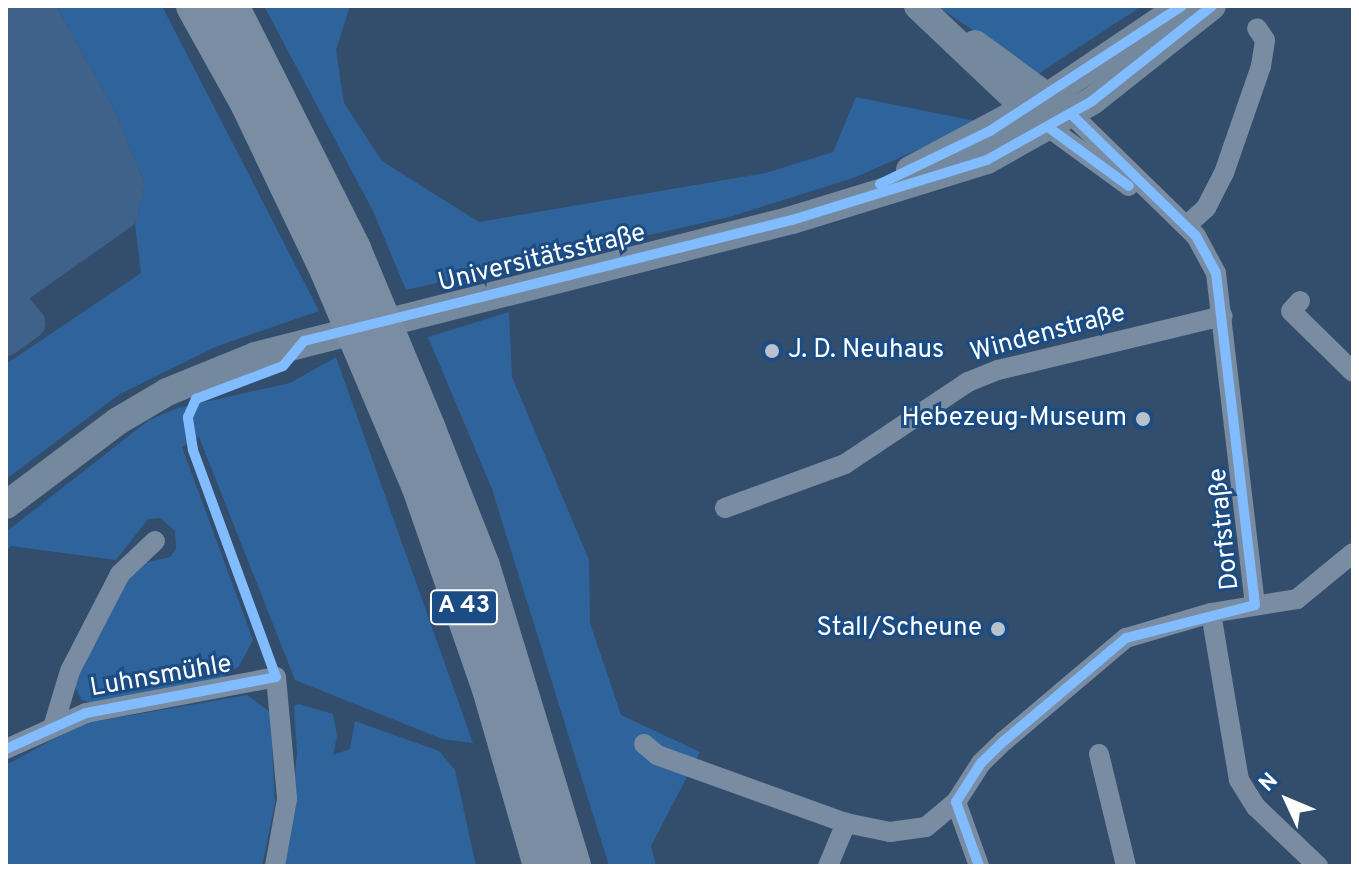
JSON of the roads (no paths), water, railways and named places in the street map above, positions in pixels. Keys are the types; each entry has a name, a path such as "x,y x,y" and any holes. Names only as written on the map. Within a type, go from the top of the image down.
{"highway":[{"name":"A 43","path":"194,6 248,103 328,271 419,485 490,689 541,866"},
{"name":"A 43","path":"231,6 353,249 433,441 482,566 573,866"}],"street":[{"name":"Universitätsstraße","path":"792,220 925,164 1036,104 1182,6"},
{"name":"Universitätsstraße","path":"6,505 73,452 167,392 304,341 792,220 969,167 1060,121 1212,6"},
{"path":"922,10 1060,121"},
{"path":"1186,226 1206,208 1224,173 1261,66 1265,40 1257,28"},
{"name":"Dorfstraße","path":"846,823 890,832 926,827 956,802 981,763 1111,647 1145,629 1255,605 1216,273 1186,226 1060,121"},
{"path":"1300,301 1291,311 1353,372"},
{"name":"Windenstraße","path":"725,508 845,464 968,382 998,370 1223,316"},
{"path":"6,749 54,724 70,671 120,574 155,541"},
{"path":"1255,605 1297,599 1353,553"},
{"path":"1211,613 1239,780 1256,807 1318,866"},
{"name":"Luhnsmühle","path":"54,724 86,713 276,677 287,799 275,866"},
{"path":"644,744 657,755 846,823 828,866"},
{"path":"1099,754 1126,866"},
{"path":"956,802 979,866"}],"waterway":[{"path":"6,340 29,323 16,307"}],"place":[{"name":"J. D. Neuhaus","path":"772,351"},
{"name":"Hebezeug-Museum","path":"1143,419"},
{"name":"Stall/Scheune","path":"998,629"}]}
